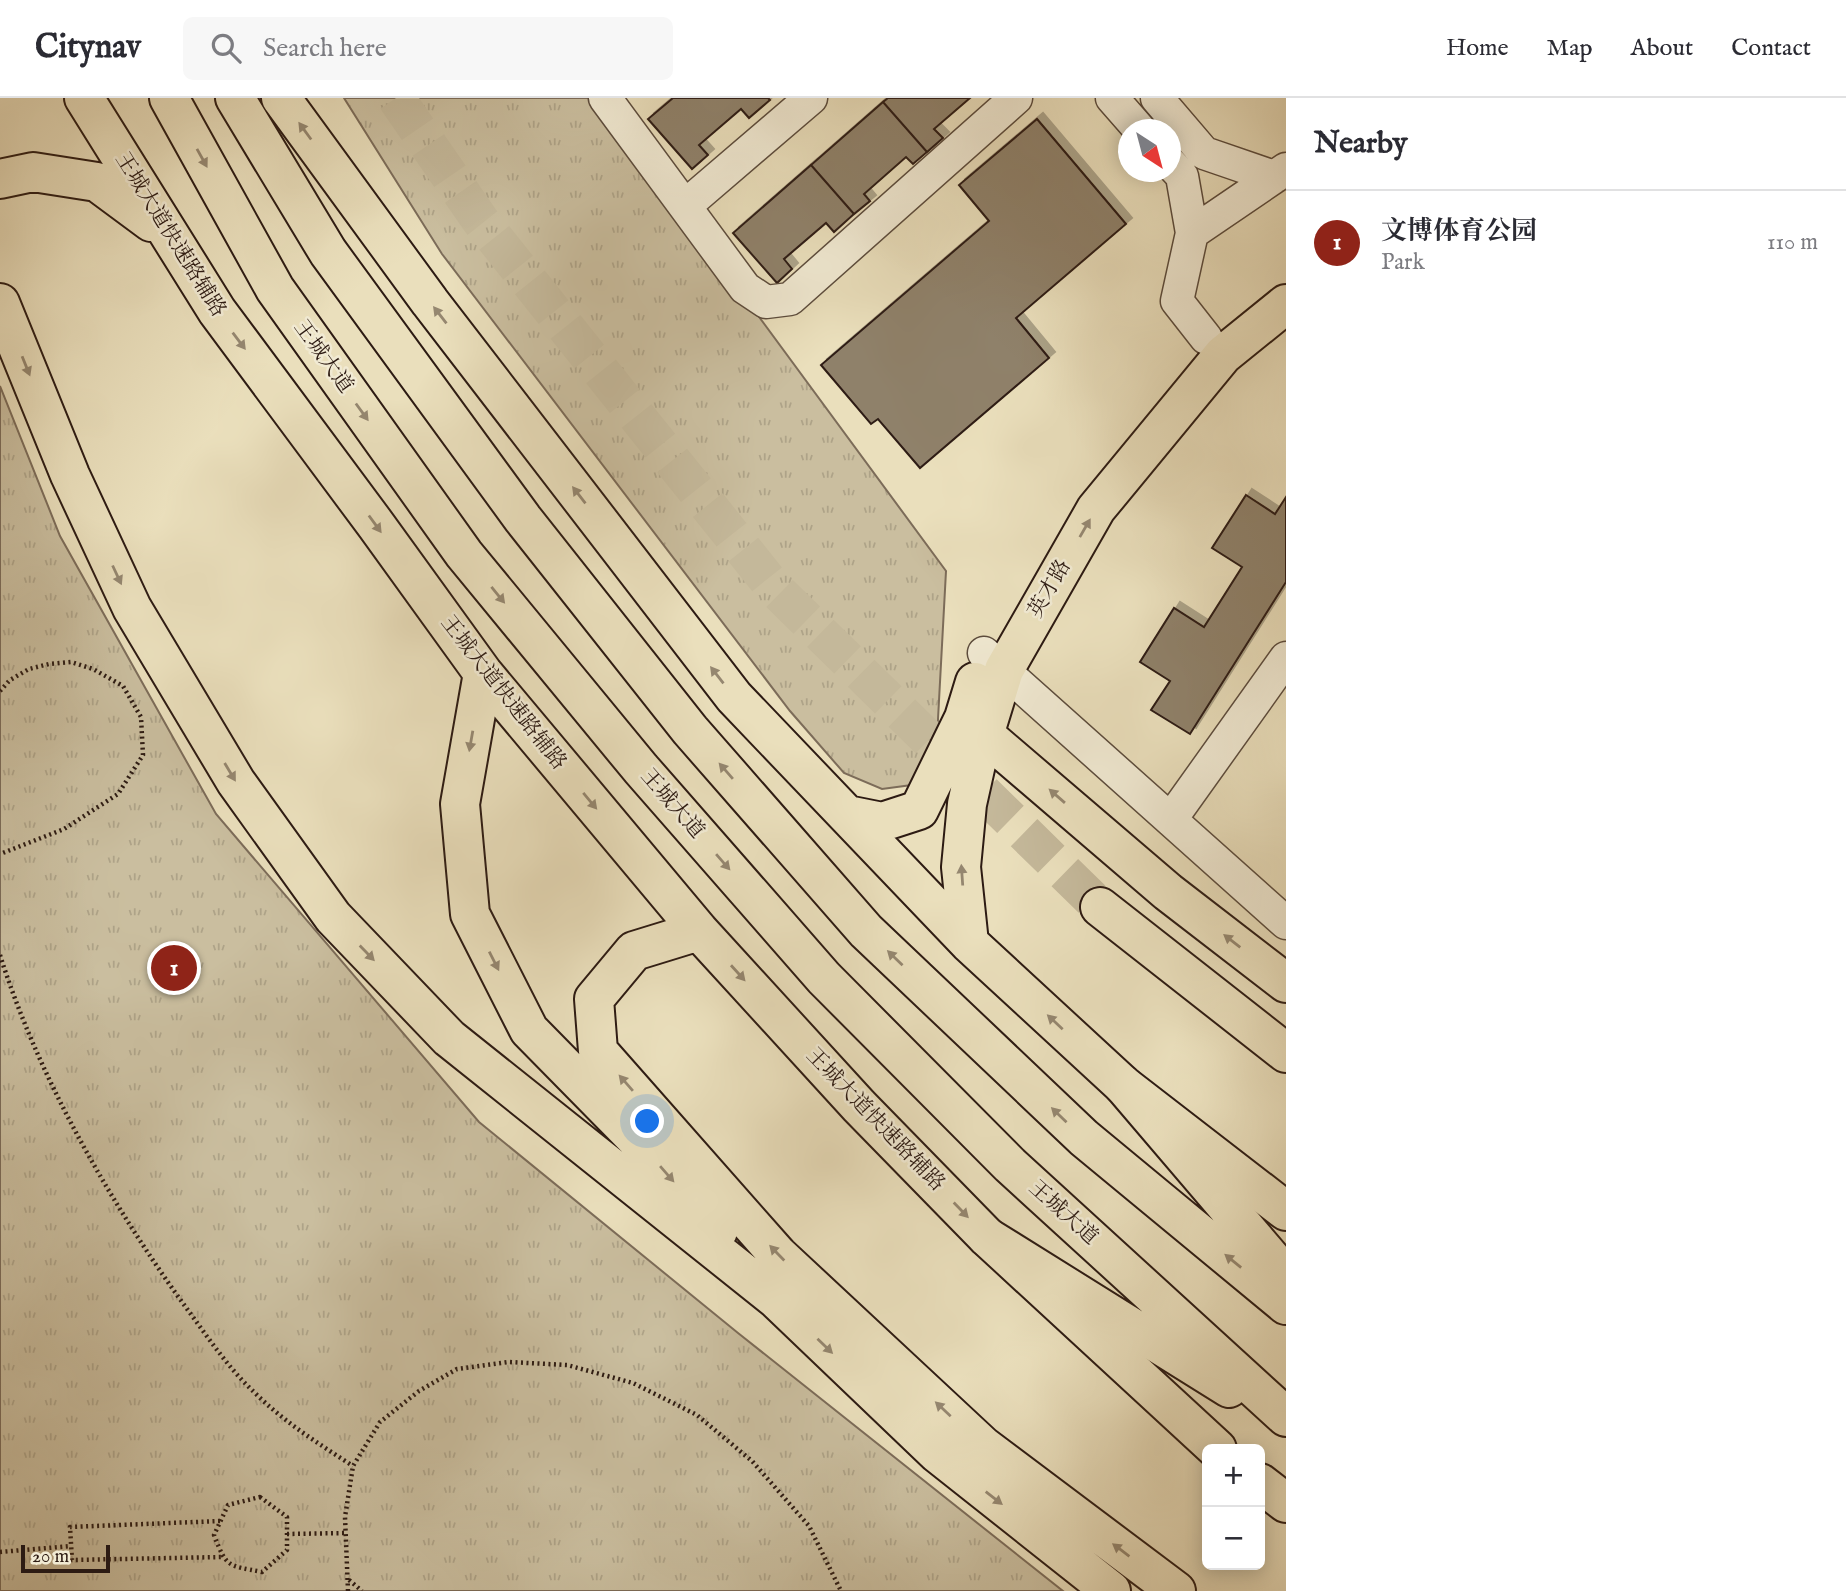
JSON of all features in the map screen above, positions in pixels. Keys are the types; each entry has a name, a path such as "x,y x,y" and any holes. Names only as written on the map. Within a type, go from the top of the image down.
{"main road":[{"name":"王城大道快速路辅路","path":"84,98 217,311 483,673 699,931 859,1106 987,1237"},
{"name":"王城大道","path":"169,98 275,289 464,554 641,769 824,978 991,1146 1286,1417"},
{"path":"235,98 336,263 523,519 690,730 866,931 1084,1138 1286,1304"},
{"path":"281,98 430,302 734,697 969,943 1123,1085 1286,1211"},
{"path":"0,179 33,172 97,182 166,233"},
{"name":"英才路","path":"969,943 961,867 967,804 978,755 975,727 994,662 1074,496 1206,338 1286,274"},
{"path":"0,303 70,474 132,608 236,782 332,917 449,1038 776,1299 937,1453 1111,1591"},
{"name":"英才路","path":"994,662 1096,509 1223,355 1286,304"},
{"path":"483,673 460,804 470,914 529,1030 646,1149 776,1299"},
{"path":"847,815 882,822 919,810 975,727 1168,892 1286,983"},
{"path":"1100,907 1286,1053"},
{"path":"699,931 634,951 594,999 598,1051 778,1255 984,1446 1176,1591"},
{"path":"1123,1085 1286,1276"},
{"path":"987,1237 1286,1424"},
{"path":"987,1237 1212,1444"},
{"path":"1265,1487 1286,1503"}],"street":[{"path":"685,206 811,98"},
{"path":"613,101 745,288 766,302 790,299 1016,98"},
{"path":"1112,98 1130,119"},
{"path":"1157,98 1204,153 1280,173"},
{"path":"1192,233 1280,173"},
{"path":"1181,175 1192,233 1177,301 1206,338"},
{"path":"1171,819 1286,658"},
{"path":"994,662 1286,923"}],"path":[{"path":"0,691 10,680 29,669 71,662 93,669 123,686 141,717 143,755 118,794 64,829 0,854"},
{"path":"0,955 31,1041 80,1138 139,1243 215,1347 254,1394 308,1437 353,1466"},
{"path":"348,1591 345,1517 353,1466 380,1422 419,1391 457,1369 509,1362 567,1365 634,1383 697,1415 752,1461 808,1526 841,1591"},
{"path":"260,1497 287,1517 287,1534 287,1550 262,1572 229,1565 222,1557 214,1535 228,1505 260,1497"},
{"path":"220,1521 70,1527 71,1546 72,1560 222,1557"},
{"path":"287,1534 346,1533"},
{"path":"0,1552 71,1546"},
{"path":"349,1580 362,1591"}],"green space":[{"path":"344,98 598,98 946,571 936,756 919,784 882,789 844,773 790,711 442,254"},
{"path":"0,386 60,536 216,814 479,1122 738,1333 1063,1591 0,1591"}],"building":[{"path":"673,98 770,100 749,118 741,109 699,145 708,155 692,169 648,119"},
{"path":"888,98 970,98 934,129 943,138 927,152 883,102"},
{"path":"883,102 927,152 913,164 906,157 864,194 870,201 854,214 811,165"},
{"path":"1037,119 1126,224 1016,318 1049,358 920,468 878,419 871,424 821,365 989,221 959,185"},
{"path":"811,165 854,214 834,232 826,223 784,259 792,269 777,283 733,233"},
{"path":"1246,495 1275,514 1286,497 1286,582 1190,734 1151,710 1170,681 1140,662 1174,608 1204,627 1242,567 1212,548"}],"tunnel":[{"path":"396,98 480,220 774,588 1100,907"}],"place":[{"name":"文博体育公园","path":"174,968"}]}
